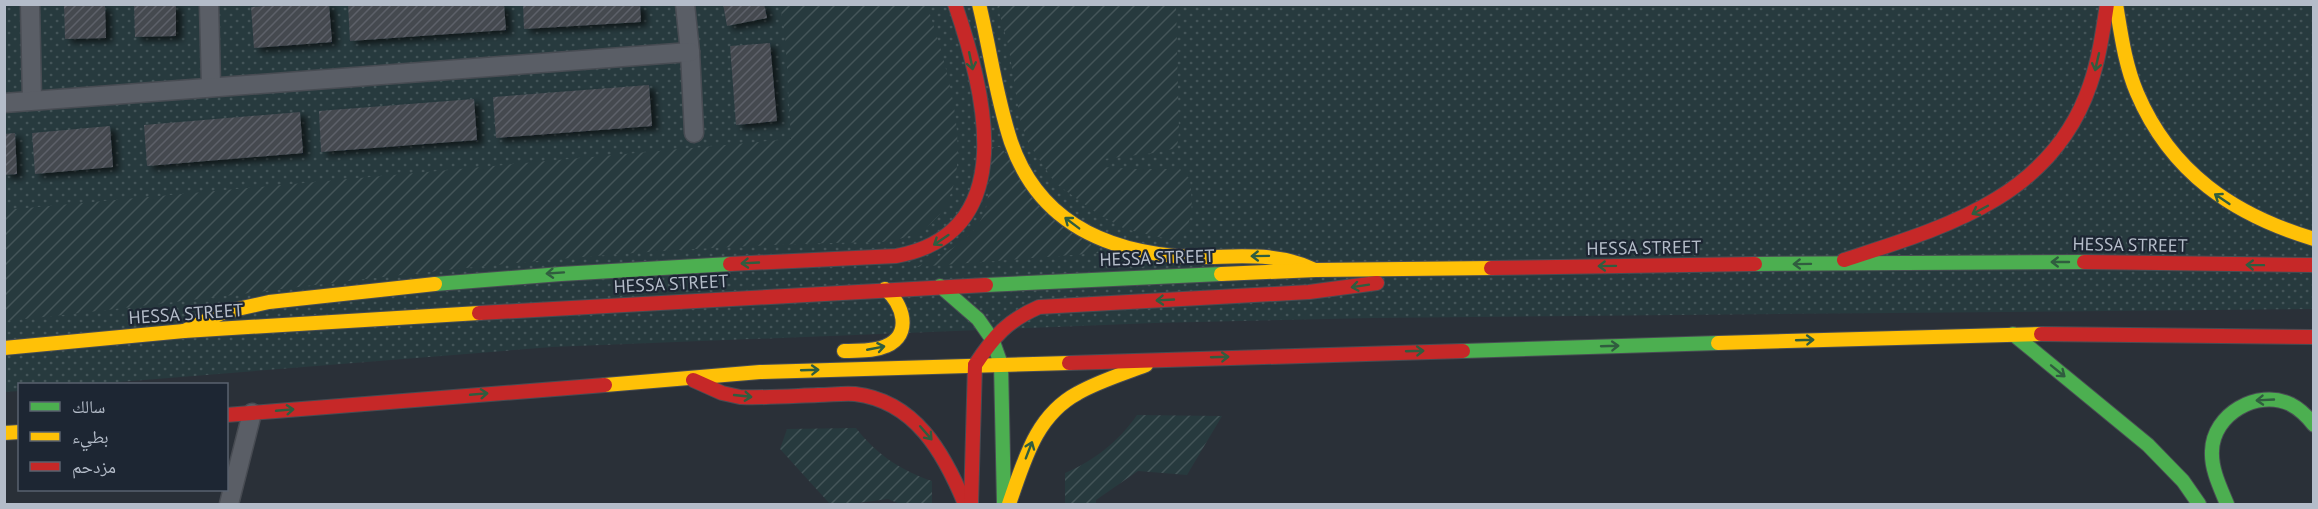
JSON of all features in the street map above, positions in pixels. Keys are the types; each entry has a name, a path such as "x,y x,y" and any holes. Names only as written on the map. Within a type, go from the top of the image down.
{"main road":[{"path":"184,332 209,316 238,308 414,286 553,273 910,255 926,249 946,236 964,219 979,191 983,174 981,116 972,64 956,4"},
{"path":"979,4 1011,143 1034,184 1067,219 1102,241 1122,248 1177,256 1280,256 1304,263 1316,270"},
{"path":"1833,263 1975,214 2004,197 2029,177 2052,153 2071,127 2086,98 2096,67 2107,4"},
{"path":"2116,4 2126,57 2138,94 2154,126 2171,152 2215,195 2241,212 2291,233 2313,239"},
{"name":"HESSA STREET","path":"4,348 184,332 885,289 1316,270 1833,263 2087,262 2313,265"},
{"path":"971,504 975,365 1001,328 1017,316 1039,307 1331,290 1374,284 1437,268"},
{"path":"940,286 976,315 993,338 1001,364 1006,504"},
{"path":"833,351 879,349 892,343 900,333 904,320 899,302 885,289"},
{"path":"2013,334 2148,445 2183,481 2199,504"},
{"path":"228,415 760,372 1162,358 2013,334 2313,337"},
{"path":"1006,504 1033,440 1058,406 1085,390 1162,358"},
{"path":"760,372 777,359"},
{"path":"689,377 722,393 740,397 854,394 878,399 900,410 920,426 939,448 952,471 965,504"},
{"path":"2227,504 2212,460 2216,434 2231,412 2246,403 2263,399 2280,400 2296,407 2310,418 2313,425"}],"street":[{"path":"30,4 32,100"},
{"path":"208,4 211,86"},
{"path":"685,4 694,133"},
{"path":"4,103 690,52"},
{"path":"229,504 252,413"}],"green space":[{"path":"5,5 2313,5 2313,309 1373,318 1155,323 552,347 106,383 18,383 18,391 5,392"},
{"path":"780,5 927,5 946,70 954,108 958,146 955,181 942,210 919,232 882,242 722,247 509,264 5,321 5,210 791,139 785,33"},
{"path":"997,5 1176,5 1179,132 1177,148 1104,159 1103,167 1180,169 1190,179 1192,204 1190,220 1176,241 1125,229 1098,214 1055,183 1029,144 1021,124 1008,44"},
{"path":"991,147 1000,147 1099,253 916,267 958,245 982,219 988,195"},
{"path":"1137,415 1222,416 1187,475 1138,471 1096,500 1096,504 1065,504 1065,473 1105,449 1122,434"},
{"path":"856,428 889,460 909,472 932,481 932,504 900,504 888,499 830,504 780,449 787,429"}],"building":[{"path":"134,4 176,4 176,36 135,37"},
{"path":"329,4 332,42 254,48 251,7"},
{"path":"348,4 504,4 506,30 350,41"},
{"path":"523,4 640,4 641,22 524,29"},
{"path":"723,4 764,4 767,18 727,26"},
{"path":"64,5 105,5 106,38 65,39"},
{"path":"770,43 777,121 736,125 730,46"},
{"path":"649,85 652,126 496,138 493,97"},
{"path":"474,99 477,140 321,152 319,111"},
{"path":"300,112 303,153 147,166 144,125"},
{"path":"110,126 113,167 35,174 32,133"},
{"path":"15,133 17,174 4,175 4,134"}],"traffic: fast":[{"path":"1755,264 2084,262"},
{"path":"435,284 730,264"},
{"path":"986,285 1221,274"},
{"path":"940,286 978,319 992,339 1001,364 1004,504"},
{"path":"2013,334 2148,445 2183,481 2199,504"},
{"path":"1463,351 1718,343"},
{"path":"2227,504 2214,471 2212,451 2214,438 2228,416 2251,403 2277,400 2297,408 2314,425"}],"traffic: slow":[{"path":"979,4 997,90 1011,142 1023,170 1039,194 1059,213 1081,229 1132,249 1190,257 1269,257 1315,270"},
{"path":"2116,4 2129,72 2151,121 2168,146 2208,187 2232,203 2257,217 2314,239"},
{"path":"1221,274 1316,270 1491,268"},
{"path":"184,331 224,312 269,302 435,284"},
{"path":"844,351 881,348 894,341 900,334 902,327 900,310 897,302 885,289"},
{"path":"4,348 184,331 479,313"},
{"path":"1718,343 2041,334"},
{"path":"605,385 760,372 1069,363"},
{"path":"1009,504 1026,456 1041,427 1051,414 1078,393 1146,365"},
{"path":"4,433 18,432"}],"traffic: jam":[{"path":"730,264 896,256 936,242 963,219 978,189 984,154 983,115 976,76 955,4"},
{"path":"1844,260 1957,220 1991,202 2022,181 2050,155 2073,123 2090,85 2107,4"},
{"path":"2084,262 2314,265"},
{"path":"1491,268 1755,264"},
{"path":"975,365 1002,330 1039,307 1309,292 1377,283"},
{"path":"479,313 986,285"},
{"path":"2041,334 2314,337"},
{"path":"1069,363 1463,351"},
{"path":"971,504 975,365"},
{"path":"693,380 722,393 740,397 855,394 895,407 911,418 937,449 965,504"},
{"path":"228,415 605,385"}]}
